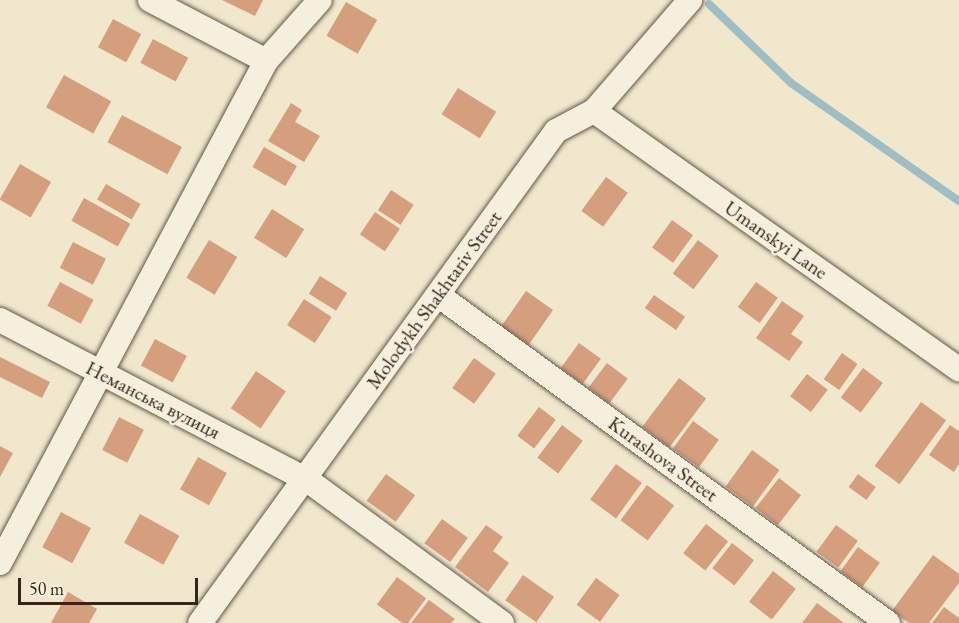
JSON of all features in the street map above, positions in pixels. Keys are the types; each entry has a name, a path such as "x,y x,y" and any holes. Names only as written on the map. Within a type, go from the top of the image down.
{"street":[{"path":"150,0 266,61"},
{"path":"0,563 266,61 320,0"},
{"name":"Molodykh Shakhtariv Street","path":"200,623 556,131 594,111 690,0"},
{"name":"Umanskyi Lane","path":"594,111 959,369"},
{"name":"Kurashova Street","path":"438,295 888,623"},
{"name":"Неманська вулиця","path":"0,320 306,479 502,623"}],"building":[{"path":"222,0 263,0 255,16"},
{"path":"346,2 377,20 358,54 326,36"},
{"path":"113,19 141,34 126,62 98,47"},
{"path":"153,39 188,58 176,82 140,63"},
{"path":"64,75 111,101 93,134 46,107"},
{"path":"458,88 496,112 480,138 442,114"},
{"path":"291,103 302,110 295,122 320,136 304,162 268,141"},
{"path":"122,115 182,147 167,174 107,142"},
{"path":"264,147 297,166 285,186 252,167"},
{"path":"20,164 51,182 31,218 0,200"},
{"path":"606,177 628,193 603,227 581,211"},
{"path":"106,184 141,204 132,220 97,200"},
{"path":"391,190 414,205 401,225 378,210"},
{"path":"84,198 130,224 118,246 71,221"},
{"path":"272,209 304,229 286,258 254,238"},
{"path":"375,212 400,229 385,251 360,234"},
{"path":"672,220 693,235 673,263 652,248"},
{"path":"209,240 237,257 215,295 186,278"},
{"path":"698,240 719,256 693,289 673,274"},
{"path":"73,242 106,259 93,285 60,268"},
{"path":"320,276 347,293 336,311 309,294"},
{"path":"60,282 94,300 81,324 47,306"},
{"path":"756,282 778,298 760,323 738,307"},
{"path":"526,291 553,310 528,345 501,326"},
{"path":"654,295 685,317 676,330 645,308"},
{"path":"304,299 332,317 315,343 287,325"},
{"path":"782,301 804,316 791,334 803,342 789,361 756,338"},
{"path":"155,339 187,356 173,382 141,365"},
{"path":"579,343 601,359 583,384 561,368"},
{"path":"842,353 858,364 839,390 824,379"},
{"path":"0,357 50,382 42,398 0,377"},
{"path":"474,358 496,374 474,404 452,388"},
{"path":"607,363 628,379 609,403 588,388"},
{"path":"863,368 883,383 861,413 841,398"},
{"path":"256,371 286,391 261,428 231,408"},
{"path":"807,374 828,390 811,412 790,396"},
{"path":"679,378 706,398 669,447 642,427"},
{"path":"921,402 946,420 900,484 875,466"},
{"path":"539,407 556,420 534,448 517,436"},
{"path":"119,417 144,430 127,463 102,450"},
{"path":"693,421 719,440 699,467 673,449"},
{"path":"562,425 583,441 558,473 537,458"},
{"path":"950,425 959,431 959,464 954,472 929,455"},
{"path":"0,446 13,453 0,477"},
{"path":"752,450 780,470 753,506 726,486"},
{"path":"198,457 227,473 209,505 180,489"},
{"path":"616,464 642,483 616,518 590,500"},
{"path":"386,474 415,495 396,522 367,501"},
{"path":"858,474 876,487 866,500 849,487"},
{"path":"779,478 801,495 778,525 756,508"},
{"path":"647,485 674,505 648,541 621,520"},
{"path":"61,512 91,528 72,563 42,547"},
{"path":"140,514 179,536 163,565 124,543"},
{"path":"442,519 468,538 450,562 424,543"},
{"path":"706,524 728,541 705,570 683,553"},
{"path":"486,525 503,537 493,551 509,563 488,592 455,567"},
{"path":"836,525 858,541 838,568 817,552"},
{"path":"732,543 754,560 734,585 712,568"},
{"path":"858,547 880,563 862,587 840,571"},
{"path":"933,555 959,574 959,583 929,623 909,623 892,611"},
{"path":"773,571 796,589 772,620 749,602"},
{"path":"523,575 554,597 536,622 505,600"},
{"path":"397,577 426,598 408,623 402,623 377,605"},
{"path":"596,578 619,595 600,622 577,605"},
{"path":"68,592 97,609 89,623 51,623"},
{"path":"429,600 455,619 451,623 411,623"},
{"path":"817,603 844,623 802,623"},
{"path":"944,607 959,618 959,623 932,623"}],"waterway":[{"path":"709,4 791,83 959,201"}]}
